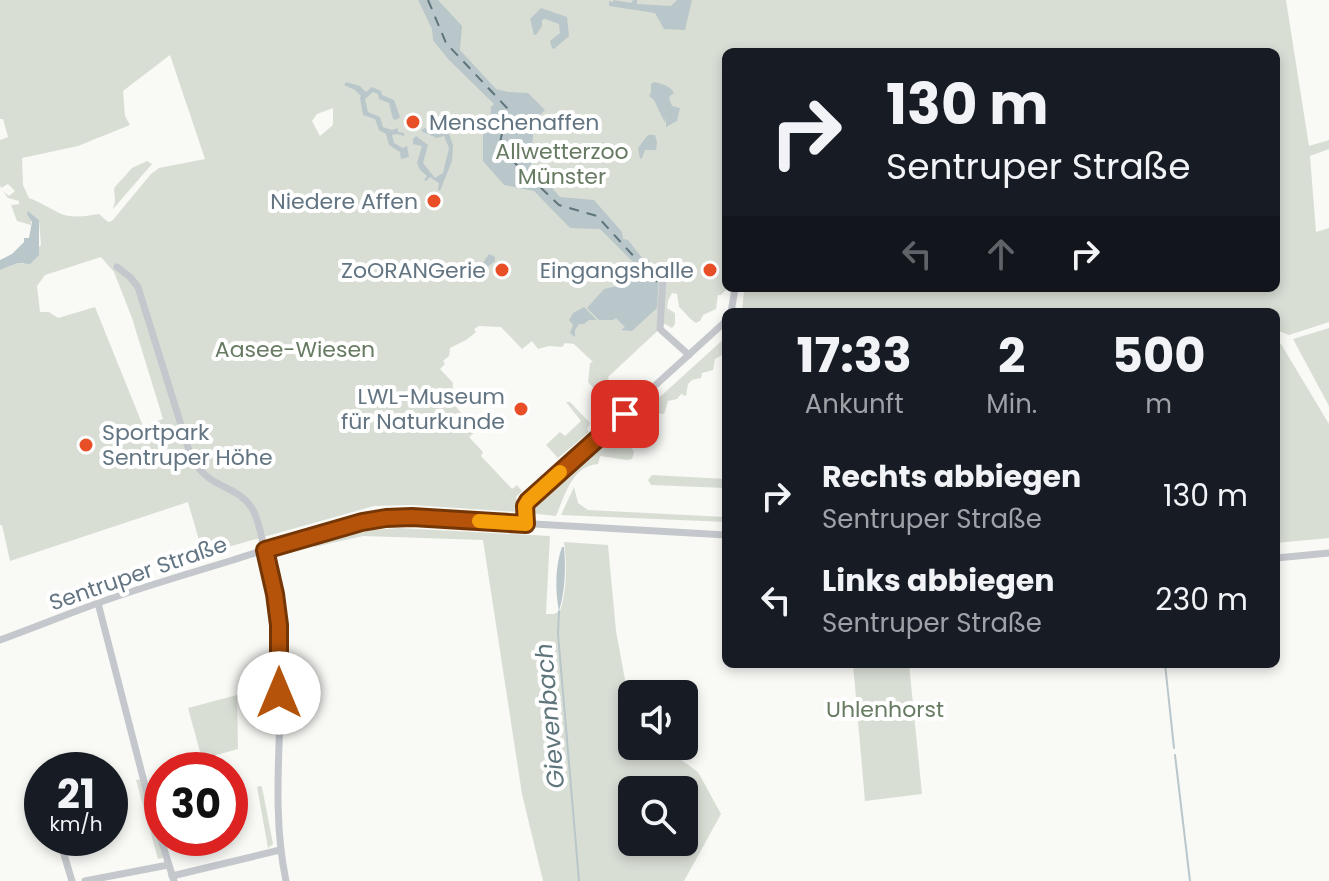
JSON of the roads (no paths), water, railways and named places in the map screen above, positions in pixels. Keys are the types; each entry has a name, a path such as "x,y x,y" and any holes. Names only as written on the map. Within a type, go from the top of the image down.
{"street":[{"path":"117,267 138,287 192,460 211,480 233,490 248,503 258,521 275,594 280,640 276,792 280,850 286,881"},
{"path":"663,276 660,329 689,355"},
{"path":"526,524 525,506 528,501 722,325"},
{"name":"Sentruper Straße","path":"0,640 98,603 265,550 386,518 722,535"},
{"path":"1280,558 1329,553"},
{"path":"98,603 149,801 173,878 280,850"},
{"path":"64,856 72,881"},
{"path":"85,881 168,865"}],"waterway":[{"name":"Gievenbach","path":"559,611 558,634 579,881"},
{"path":"1165,668 1174,748"},
{"path":"1175,755 1190,881"}],"place":[{"name":"Menschenaffen","path":"413,122"},
{"name":"Niedere Affen","path":"434,201"},
{"name":"ZoORANGerie","path":"502,270"},
{"name":"Eingangshalle","path":"710,270"},
{"name":"LWL-Museum für Naturkunde","path":"521,409"},
{"name":"Sportpark Sentruper Höhe","path":"86,445"}],"park label":[{"name":"Allwetterzoo Münster","path":"562,164"},
{"name":"Aasee-Wiesen","path":"295,349"},
{"name":"Uhlenhorst","path":"885,709"}]}
